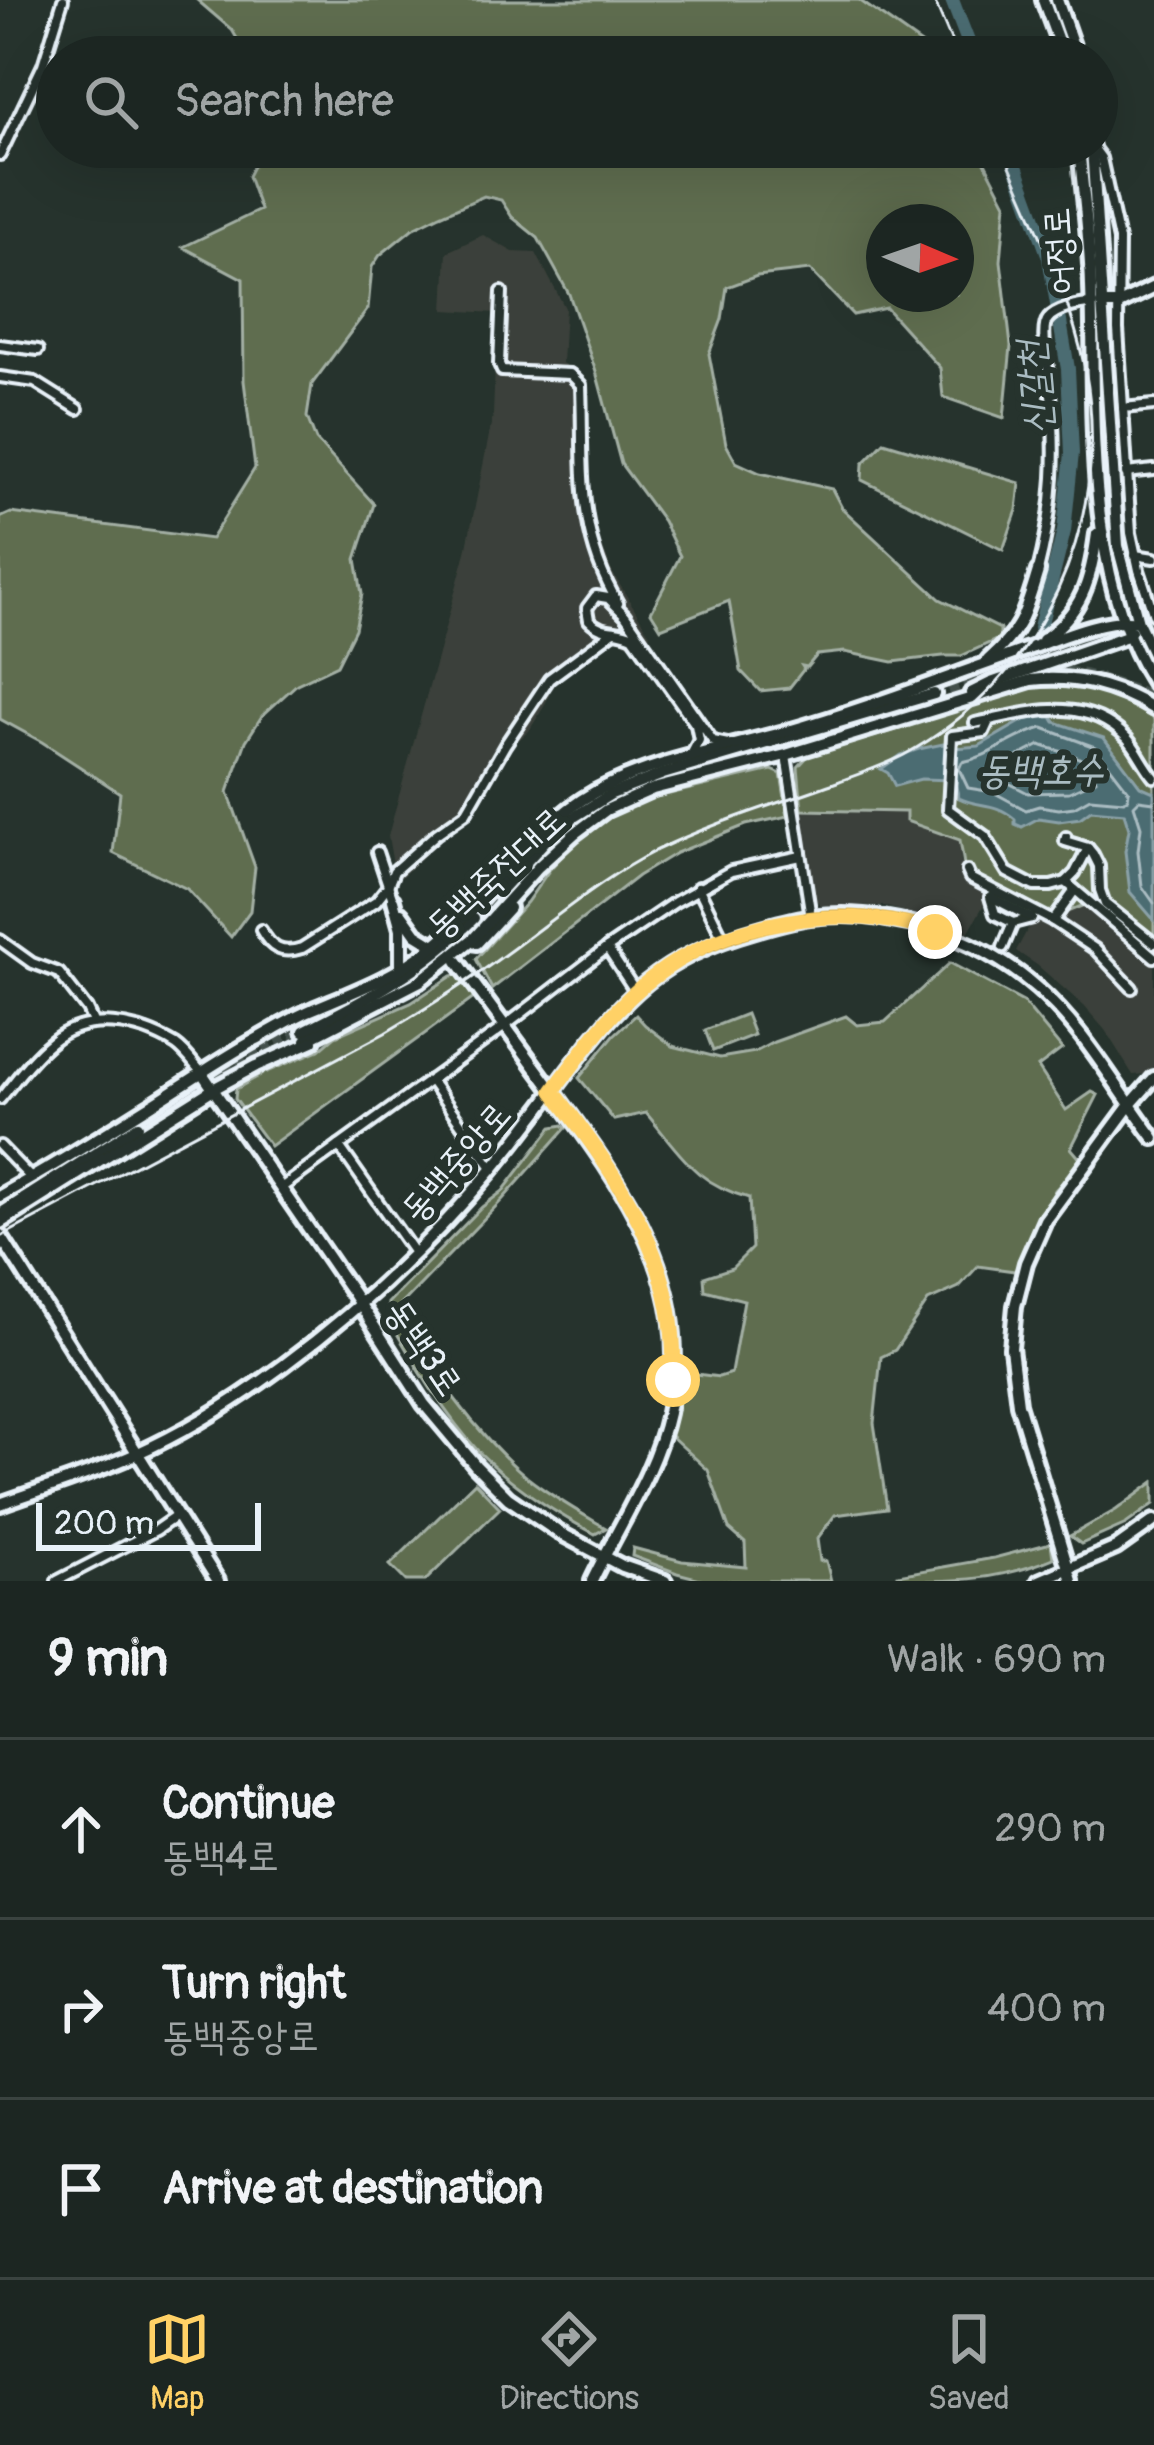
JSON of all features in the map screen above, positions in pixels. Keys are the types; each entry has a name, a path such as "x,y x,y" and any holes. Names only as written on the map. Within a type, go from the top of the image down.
{"main road":[{"path":"1043,0 1056,36"},
{"path":"1057,0 1070,36"},
{"name":"어정로","path":"1082,168 1118,546 1138,622"},
{"name":"어정로","path":"1094,168 1100,512 1111,584 1127,636"},
{"path":"1098,304 1119,304 1154,286"},
{"path":"1031,648 1051,634 1078,603 1091,577 1100,512"},
{"path":"982,665 1011,640 1038,571"},
{"path":"0,1199 250,1042 401,969 469,914 528,845 593,793 691,755 888,700 1070,635 1121,619 1138,622"},
{"path":"941,708 991,683 1127,636 1138,622"},
{"path":"1138,622 1154,655"},
{"path":"1052,663 1078,641 1070,635"},
{"path":"1127,636 1154,684"},
{"path":"941,708 1031,680 1058,677 1113,688 1154,709"},
{"name":"동백죽전대로","path":"934,694 658,775 611,794 558,827 448,946 305,1036 420,981 473,939 538,867 606,810 652,789 941,708"},
{"path":"624,779 658,775"},
{"path":"541,846 551,824"},
{"path":"0,1218 215,1088 414,992 490,931 538,867"},
{"path":"393,900 411,928 434,945"},
{"path":"393,900 403,939 401,969"},
{"name":"동백중앙로","path":"0,1504 138,1454 263,1379 415,1253 493,1168 598,1032 635,992 666,968 724,940 811,917 869,917 962,941 1003,962 1041,991 1079,1031 1154,1138"},
{"path":"458,961 602,1157 645,1232 661,1269 672,1318 674,1372 664,1428 644,1479 592,1581"},
{"path":"250,1042 243,1055 256,1066"},
{"name":"동백3로","path":"202,1073 424,1404 476,1466 508,1498 558,1532 622,1566 665,1581"},
{"path":"1070,1576 1018,1404 1012,1348 1015,1306 1026,1263 1045,1220 1154,1078"},
{"path":"164,1097 172,1094 177,1098 169,1117"},
{"path":"0,1199 138,1123 0,1218"},
{"path":"0,1235 218,1581"},
{"path":"1040,1581 1070,1576 1154,1521"}],"street":[{"path":"52,36 63,0"},
{"path":"0,155 36,80"},
{"path":"1103,168 1119,240 1118,329 1126,473 1136,555 1154,615"},
{"path":"502,292 502,371 570,374 581,385 583,502 590,540 606,583 713,741 730,745"},
{"path":"1038,571 1051,521 1054,482 1043,330 1052,316 1078,305 1098,304"},
{"path":"0,345 38,350"},
{"path":"0,377 35,382 78,409"},
{"path":"1123,408 1154,405"},
{"path":"1126,473 1154,470"},
{"path":"1136,555 1154,558"},
{"path":"604,596 606,583"},
{"path":"604,596 625,615"},
{"path":"604,596 593,598 586,611 589,620 596,628 626,633 638,641 695,725 699,740 691,755"},
{"path":"592,647 596,628"},
{"path":"261,930 282,952 302,948 376,901 394,871 466,814 549,679 614,631"},
{"path":"1088,848 1066,882 1042,887 1007,872 985,836 948,809 952,736 977,728 984,732 989,721 1036,709 1087,713 1124,734 1154,776"},
{"path":"786,755 811,917"},
{"path":"1066,837 1088,848 1099,866 1105,904 1153,951"},
{"path":"376,852 393,900"},
{"path":"281,1188 607,948 698,887 746,866 801,856"},
{"path":"967,871 970,878 1053,921 1095,949 1132,988"},
{"path":"1008,897 1016,879"},
{"path":"1066,882 1153,951"},
{"path":"698,887 724,940"},
{"path":"1053,921 1075,890"},
{"path":"990,897 1032,918 1006,922 995,914 990,897"},
{"path":"1003,947 1006,922"},
{"path":"0,940 32,963 59,974 93,1022"},
{"path":"607,948 635,992"},
{"path":"0,1099 53,1039 93,1022 113,1022 178,1047 202,1073"},
{"path":"430,1080 493,1168"},
{"path":"0,1146 31,1178"},
{"path":"339,1146 415,1253"},
{"path":"57,1581 176,1516"}],"shaded area":[{"path":"483,235 513,252 536,253 565,308 562,363 589,386 586,425 593,522 612,572 650,634 630,645 610,641 553,685 545,705 515,743 471,819 448,833 396,882 388,836 466,552 493,415 497,313 444,310 447,252"},
{"path":"802,810 907,812 906,822 960,839 961,861 992,890 968,933 883,906 820,905 813,895"},
{"path":"1094,901 1154,951 1154,1068 1148,1074 1133,1075 1084,1006 1016,951 1036,914"}],"green space":[{"path":"197,0 859,0 910,36 236,36"},
{"path":"252,168 988,168 1006,203 1001,261 1011,346 1004,418 943,397 940,368 890,312 974,312 974,204 866,204 867,312 853,315 810,270 757,276 727,287 709,354 726,444 736,462 760,473 832,489 842,508 940,599 1000,629 1000,638 961,656 893,662 845,652 817,655 807,667 802,666 789,688 760,691 741,671 729,601 661,628 651,612 680,556 663,521 621,464 569,294 538,238 512,217 501,200 484,196 412,229 380,255 372,267 368,309 312,384 307,417 316,440 374,504 356,559 362,594 355,629 337,665 297,684 262,716 246,741 228,792 255,867 250,911 231,937 187,889 113,853 120,793 0,719 0,518 11,513 211,539 255,468 244,381 243,279 183,247 260,210 248,176"},
{"path":"884,442 1020,483 1017,510 1003,550 862,480 863,464"},
{"path":"1042,683 1101,692 1154,719 1154,951 1094,901 1047,920 993,890 985,892 967,883 960,840 906,821 906,812 802,810 798,767 808,756"},
{"path":"772,770 781,774 788,816 746,825 676,853 638,876 492,989 476,959 579,838 624,809 652,798"},
{"path":"950,963 1023,1002 1062,1049 1038,1067 1066,1110 1092,1092 1098,1095 1071,1148 1082,1161 1055,1190 1015,1271 978,1266 959,1287 928,1301 895,1350 881,1357 874,1423 887,1508 835,1515 817,1539 820,1561 826,1561 831,1581 708,1581 632,1556 633,1548 682,1561 746,1567 745,1543 729,1529 708,1470 670,1435 681,1372 719,1377 731,1373 744,1300 705,1290 704,1277 732,1268 752,1248 749,1198 701,1175 646,1113 614,1120 579,1078 636,1015 673,1046 720,1058 755,1052 846,1016 857,1025 885,1022"},
{"path":"458,975 474,998 270,1146 235,1099 236,1089 266,1072 319,1050 335,1036 411,1003"},
{"path":"746,1014 754,1035 713,1051 705,1030"},
{"path":"552,1127 566,1128 503,1199 395,1311 472,1421 537,1485 606,1528 595,1534 534,1498 479,1452 442,1405 388,1318 388,1303 503,1191"},
{"path":"475,1482 500,1508 425,1581 406,1581 390,1565"},
{"path":"1154,1482 1154,1504 1126,1524 1081,1544 1070,1536 1116,1510"},
{"path":"1051,1543 1053,1558 1014,1571 958,1580 898,1581 898,1575"}],"water":[{"name":"동백호수","path":"1040,716 1104,738 1140,786 1154,792 1154,920 1130,892 1125,851 1129,829 1124,813 1091,810 1080,818 1039,818 1022,827 1000,810 959,798 954,780 921,779 895,786 881,769 919,749 943,744 979,746"}],"waterway":[{"name":"신갈천","path":"952,0 966,36"},
{"name":"신갈천","path":"1017,168 1049,257 1068,369 1072,453 1064,531 1040,627"}],"tunnel":[{"path":"1036,670 1082,674 1154,698"},
{"path":"934,694 1006,673"},
{"path":"209,1075 304,1031"},
{"path":"138,1126 245,1067"}],"tram line":[{"path":"934,0 949,36"},
{"path":"0,1237 385,1033 637,861 701,831 896,759 953,723 995,685 1030,640 1057,591 1077,538 1088,483 1091,426 1085,369 1070,313 1011,168"}],"route":[{"path":"673,1380 672,1318 661,1269 637,1215 602,1157 553,1091 635,992 682,958 714,944 811,917 869,917 935,932"}]}
